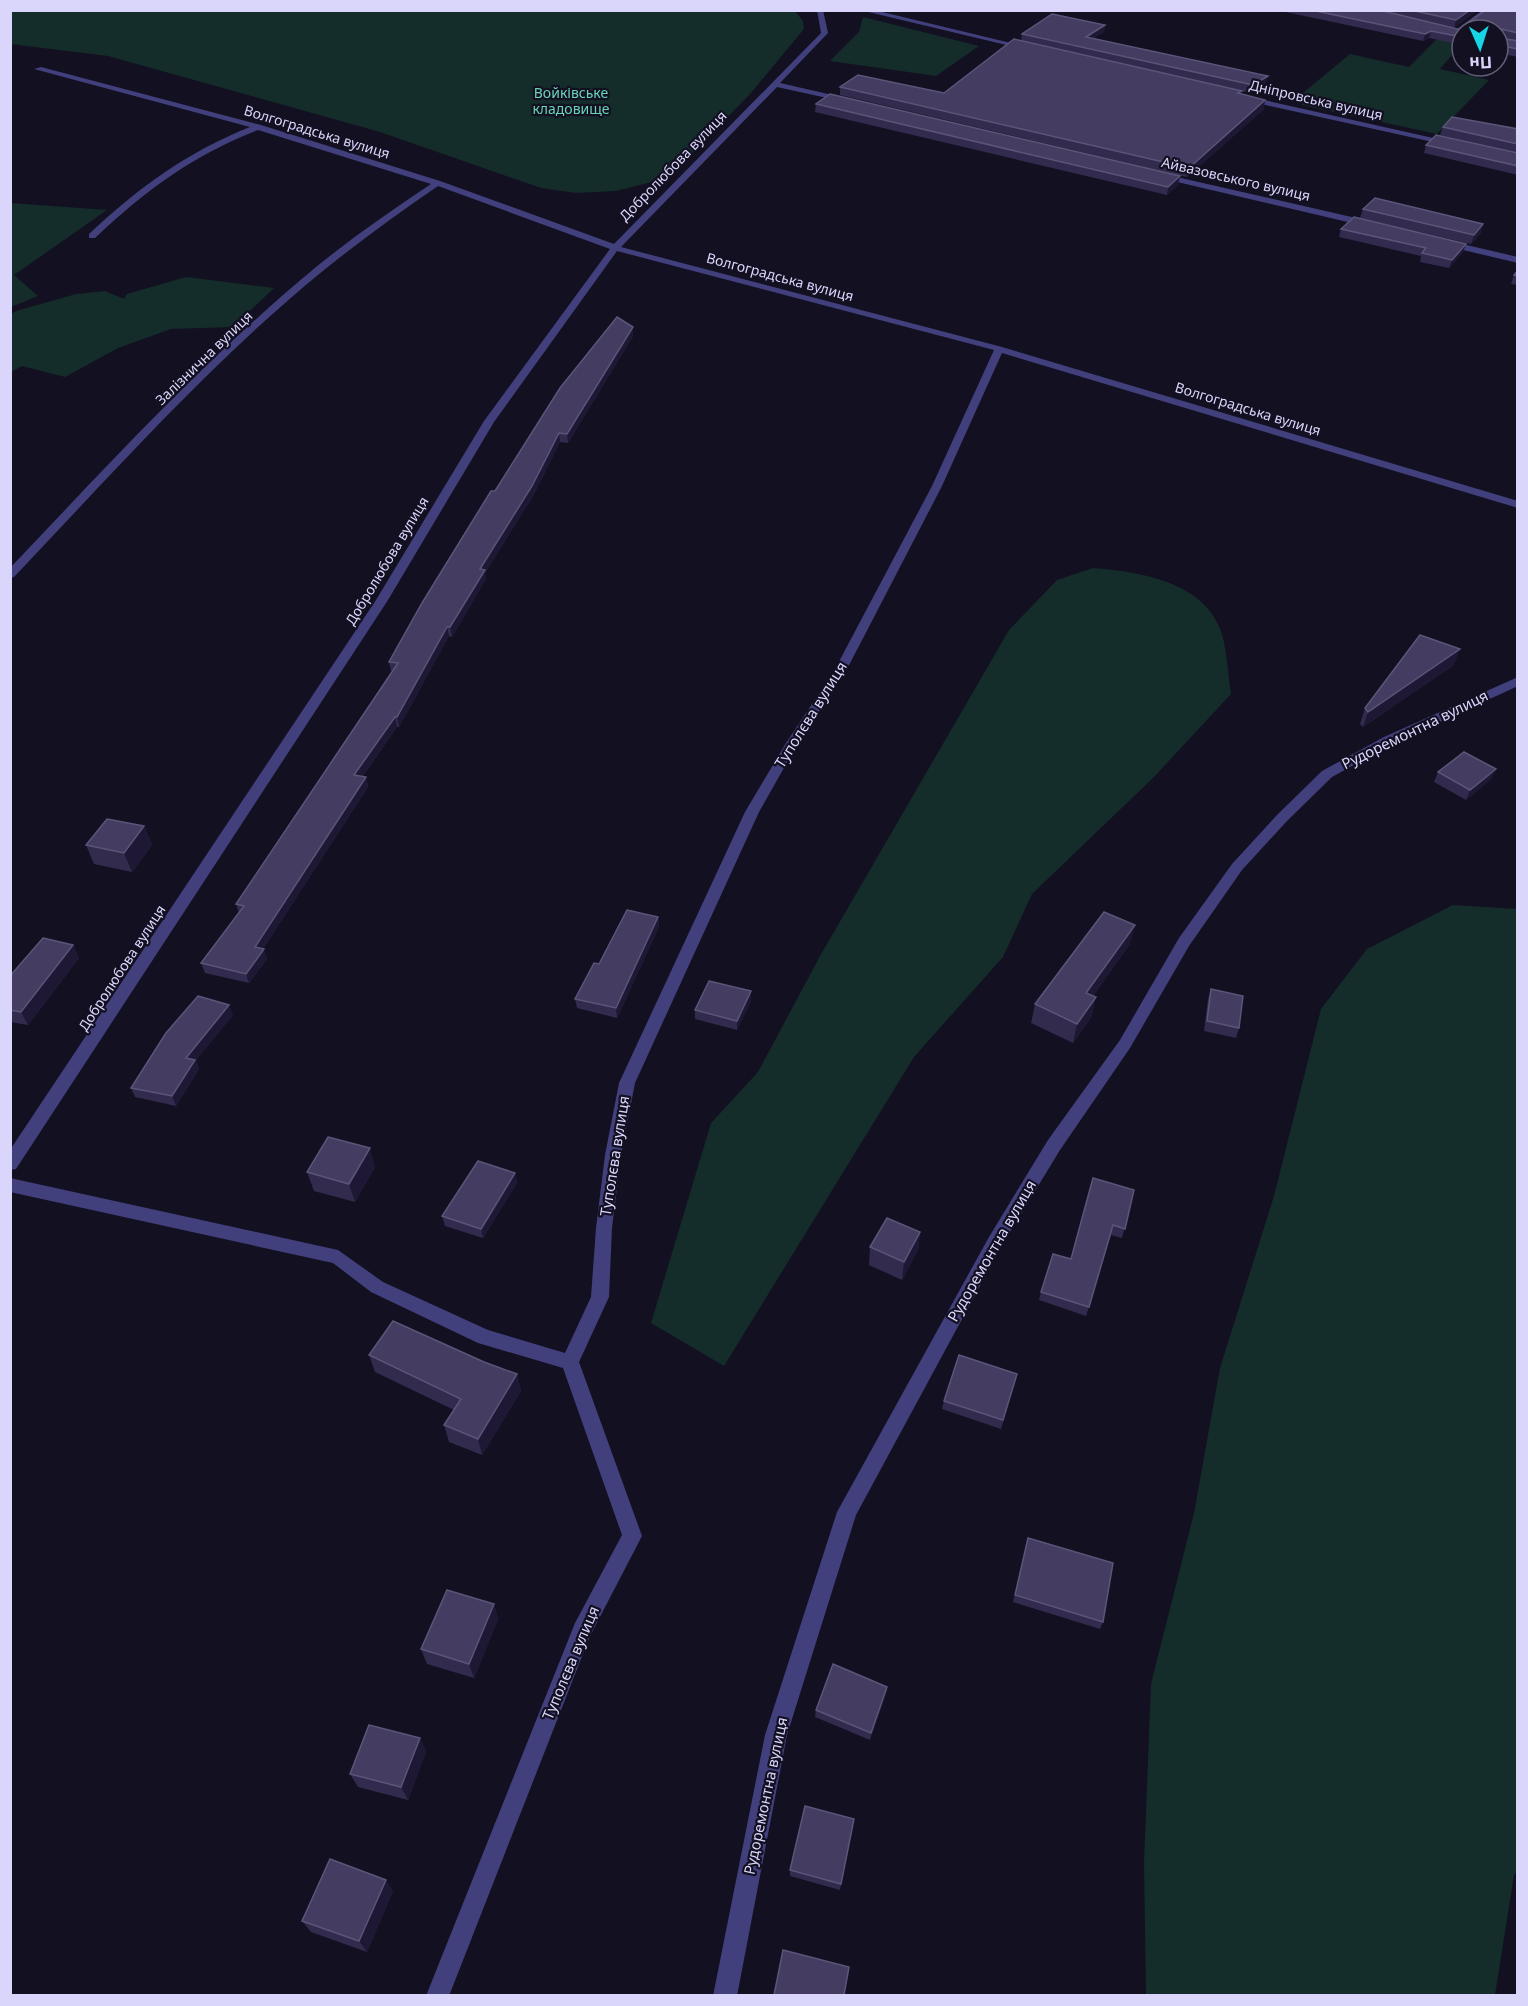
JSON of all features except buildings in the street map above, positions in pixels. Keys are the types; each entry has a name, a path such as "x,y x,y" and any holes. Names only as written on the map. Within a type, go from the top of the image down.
{"street":[{"name":"Добролюбова вулиця","path":"10,1164 382,600 489,421 615,248 825,33 820,10"},
{"path":"863,10 1035,50"},
{"path":"1445,30 1450,31"},
{"name":"Волгоградська вулиця","path":"38,69 258,127 437,183 615,248 999,349 1518,505"},
{"path":"774,84 855,103"},
{"name":"Дніпровська вулиця","path":"1242,97 1460,145"},
{"path":"92,236 133,197 169,169 190,156 258,127"},
{"name":"Айвазовського вулиця","path":"1152,173 1378,226"},
{"name":"Залізнична вулиця","path":"10,575 222,357 312,275 385,216 437,183"},
{"path":"1436,240 1518,260"},
{"name":"Туполєва вулиця","path":"437,1995 582,1630 632,1536 570,1362 600,1297 604,1228 613,1155 627,1083 752,812 792,743 840,670 937,486 999,349"},
{"name":"Рудоремонтна вулиця","path":"725,1995 776,1735 847,1512 995,1242 1054,1145 1125,1044 1184,942 1237,867 1282,818 1327,774 1389,740 1518,681"},
{"path":"10,1185 338,1257 377,1287 484,1337 570,1362"}],"green space":[{"name":"Войківське кладовище","path":"11,10 795,11 803,21 804,29 751,93 692,154 670,172 648,183 616,191 576,193 541,188 380,132 108,56 10,44"},
{"path":"863,17 979,46 936,76 830,61 859,32"},
{"path":"1442,34 1450,38 1450,57 1440,69 1450,71 1450,78 1489,80 1437,134 1302,105 1298,97 1350,54 1409,67"},
{"path":"11,203 107,210 14,275 38,296 11,307"},
{"path":"186,277 274,288 233,327 171,329 118,348 65,377 22,366 11,372 11,314 16,311 76,294 105,291 124,299 127,294"},
{"path":"1093,568 1150,577 1186,591 1201,602 1214,616 1222,634 1231,694 1154,777 1032,894 1003,957 914,1057 724,1366 651,1323 711,1123 758,1072 820,956 1009,630 1057,580"},
{"path":"1453,905 1518,909 1518,1870 1514,1875 1495,1995 1146,1995 1144,1863 1151,1684 1194,1513 1220,1368 1274,1196 1321,1009 1367,949"}]}
